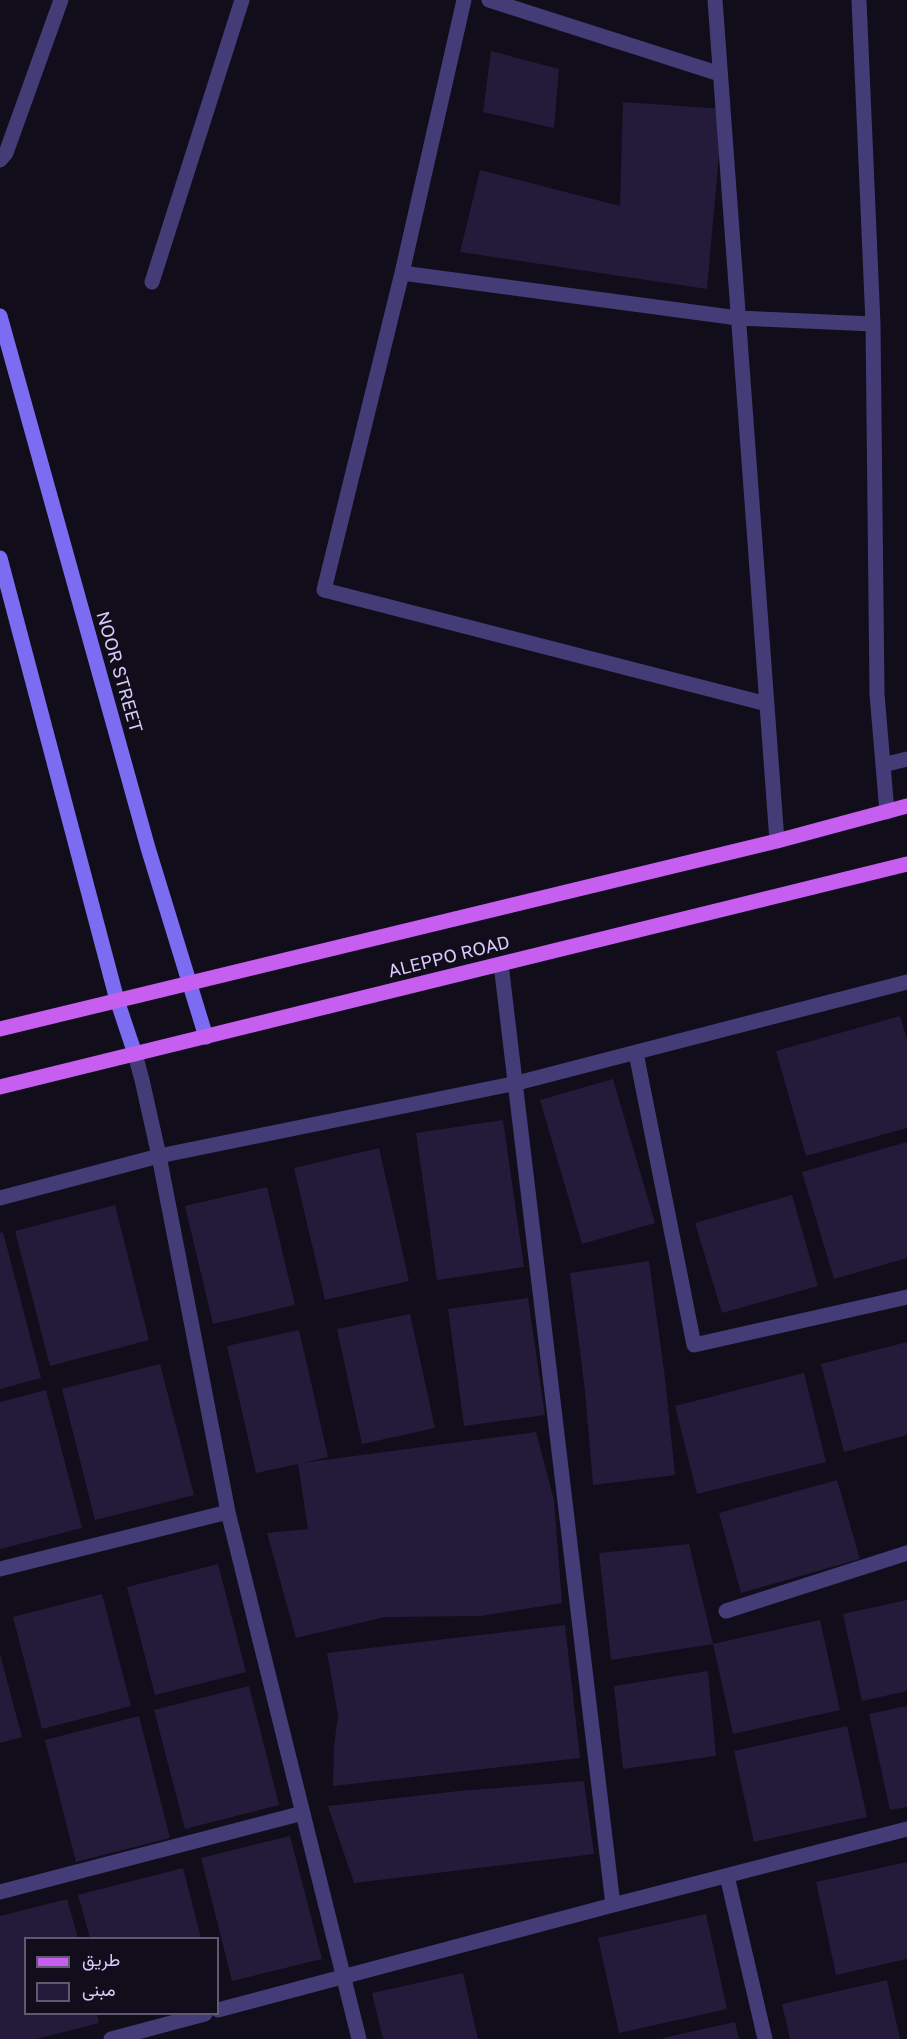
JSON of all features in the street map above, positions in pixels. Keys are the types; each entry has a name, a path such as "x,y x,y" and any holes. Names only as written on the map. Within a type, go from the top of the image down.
{"main road":[{"name":"NOOR STREET","path":"0,315 148,848 206,1037"},
{"path":"0,558 117,1000 135,1054"},
{"name":"ALEPPO ROAD","path":"0,1029 777,841 907,806"},
{"name":"ALEPPO ROAD","path":"0,1087 907,864"}],"street":[{"path":"0,160 6,153 61,0"},
{"path":"152,282 242,0"},
{"path":"464,0 402,273 324,590 767,704"},
{"path":"489,0 720,74"},
{"path":"715,0 777,841"},
{"path":"860,0 873,324 877,694 887,812"},
{"path":"402,273 738,318 873,324"},
{"path":"883,765 907,759"},
{"path":"501,964 517,1083 613,1905"},
{"path":"0,1198 159,1156 517,1083 907,982"},
{"path":"636,1053 694,1345 907,1297"},
{"path":"135,1054 159,1156 228,1512 359,2039"},
{"path":"0,1569 228,1512"},
{"path":"726,1611 907,1553"},
{"path":"0,1892 303,1813"},
{"path":"219,2010 907,1829"},
{"path":"727,1876 765,2039"},
{"path":"111,2039 198,2015"}],"building":[{"path":"491,51 559,69 554,128 483,112"},
{"path":"623,102 723,109 707,289 460,252 480,170 620,206"},
{"path":"900,1016 907,1039 907,1128 806,1156 776,1051"},
{"path":"613,1079 655,1223 582,1244 540,1100"},
{"path":"503,1120 524,1267 437,1280 416,1133"},
{"path":"907,1142 907,1258 834,1279 802,1172"},
{"path":"379,1148 409,1281 325,1300 294,1168"},
{"path":"267,1187 295,1305 213,1324 185,1206"},
{"path":"792,1195 818,1286 722,1313 695,1223"},
{"path":"115,1205 149,1340 50,1366 15,1231"},
{"path":"3,1232 41,1378 0,1389 0,1233"},
{"path":"649,1261 675,1475 593,1485 585,1391 570,1273"},
{"path":"528,1298 545,1415 464,1426 448,1309"},
{"path":"410,1314 435,1428 362,1444 337,1329"},
{"path":"299,1330 328,1457 301,1463 536,1432 554,1500 562,1603 480,1616 385,1617 296,1638 267,1533 308,1529 298,1464 256,1473 227,1346"},
{"path":"907,1342 907,1435 844,1452 821,1364"},
{"path":"160,1364 194,1495 95,1520 62,1389"},
{"path":"804,1373 826,1462 697,1494 675,1406"},
{"path":"46,1390 82,1528 0,1549 0,1402"},
{"path":"837,1480 860,1559 741,1593 719,1513"},
{"path":"689,1544 713,1644 611,1660 599,1553"},
{"path":"218,1564 246,1672 155,1695 127,1587"},
{"path":"102,1594 131,1706 42,1729 13,1617"},
{"path":"907,1600 907,1691 862,1701 843,1614"},
{"path":"820,1620 840,1710 733,1734 713,1644"},
{"path":"565,1625 580,1758 333,1786 334,1746 338,1715 327,1653"},
{"path":"0,1654 22,1737 0,1743"},
{"path":"708,1671 716,1756 623,1769 614,1686"},
{"path":"249,1686 279,1805 185,1829 154,1710"},
{"path":"907,1706 907,1807 890,1810 869,1714"},
{"path":"139,1716 170,1838 76,1862 45,1740"},
{"path":"847,1726 867,1817 754,1842 734,1751"},
{"path":"584,1781 594,1854 354,1883 328,1806 459,1791"},
{"path":"290,1836 322,1959 232,1981 201,1858"},
{"path":"907,1862 907,1959 836,1975 816,1882"},
{"path":"183,1868 201,1937 90,1937 78,1895"},
{"path":"67,1899 78,1937 24,1937 24,2015 97,2015 99,2023 36,2039 0,2039 0,1916"},
{"path":"706,1914 727,2009 619,2033 598,1938"},
{"path":"463,1973 478,2039 383,2039 372,1993"},
{"path":"887,1980 900,2039 790,2039 782,2004"},
{"path":"735,2022 739,2039 663,2039 663,2038"}]}
